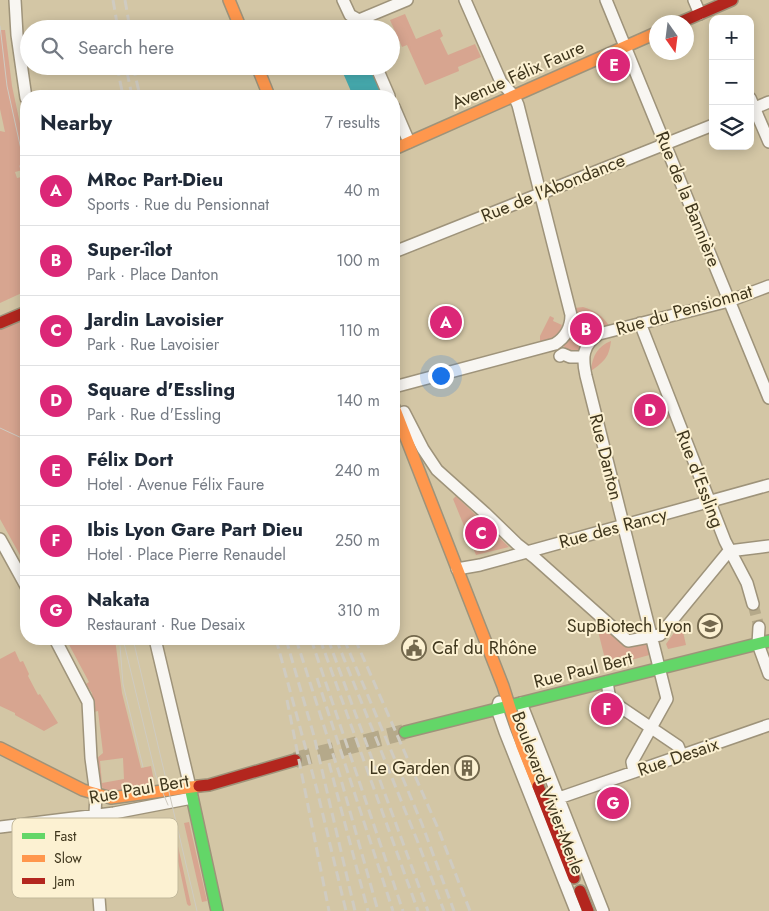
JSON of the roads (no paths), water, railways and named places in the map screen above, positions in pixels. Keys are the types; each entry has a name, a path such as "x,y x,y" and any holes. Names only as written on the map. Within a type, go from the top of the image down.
{"main road":[{"path":"230,0 238,20"},
{"path":"694,17 700,14 716,14 732,0"},
{"name":"Avenue Félix Faure","path":"400,146 649,36"},
{"path":"261,75 267,90"},
{"path":"0,323 20,315"},
{"name":"Boulevard Vivier-Merle","path":"400,422 503,686 503,707"},
{"name":"Rue Paul Bert","path":"405,732 763,643"},
{"path":"503,707 522,746 574,878"},
{"name":"Rue Paul Bert","path":"0,748 83,790 111,798 191,793 209,785 295,760"},
{"path":"191,793 217,911"},
{"path":"580,891 588,911"}],"street":[{"path":"15,0 20,58"},
{"path":"343,0 350,15 355,20"},
{"path":"367,20 406,0"},
{"path":"400,385 556,344 564,336 571,323 569,306 514,96 501,82 465,0"},
{"name":"Rue de la Bannière","path":"606,0 769,398"},
{"path":"694,0 700,14"},
{"path":"23,75 25,90"},
{"path":"380,75 386,90"},
{"path":"754,105 769,102"},
{"path":"754,109 769,142"},
{"path":"400,121 409,142"},
{"name":"Rue de l'Abondance","path":"400,250 709,126"},
{"name":"Rue du Pensionnat","path":"582,359 586,347 599,334 729,301 769,286"},
{"name":"Rue d'Essling","path":"640,323 709,502 729,551 747,583 753,604"},
{"path":"560,356 563,354 582,359"},
{"name":"Rue Danton","path":"582,359 667,699 632,762 634,772"},
{"path":"400,408 437,470 628,641 660,635 729,551 769,546"},
{"name":"Rue des Rancy","path":"457,569 527,552 769,485"},
{"path":"0,538 20,575"},
{"path":"759,627 769,674"},
{"path":"59,645 88,702 91,758 96,795 95,816"},
{"path":"156,645 191,793"},
{"path":"606,682 610,700 678,746 682,756"},
{"name":"Boulevard Vivier-Merle","path":"521,703 603,911"},
{"name":"Boulevard Vivier-Merle","path":"503,707 512,750 576,911"},
{"name":"Rue Desaix","path":"560,798 769,725"},
{"name":"Rue Paul Bert","path":"78,818 95,816 191,793"},
{"path":"99,898 100,911"}],"water":[{"path":"344,75 375,75 381,90 350,90"}],"tunnel":[{"path":"753,604 759,627"},
{"path":"295,760 405,732"}],"tram line":[{"path":"0,26 7,86 20,145"},
{"path":"0,428 20,437"},
{"path":"124,645 156,776 168,805"},
{"path":"134,645 175,818"},
{"path":"120,646 123,684 143,767"},
{"path":"178,830 197,911"}],"railway":[{"path":"113,0 116,20"},
{"path":"125,0 128,20"},
{"path":"119,75 122,90"},
{"path":"128,75 131,90"},
{"path":"135,75 139,90"},
{"path":"278,645 317,790 346,911"},
{"path":"288,645 314,736 355,911"},
{"path":"298,645 340,776 378,911"},
{"path":"313,645 403,911"},
{"path":"322,645 418,911"},
{"path":"330,645 428,911"},
{"path":"338,645 444,911"},
{"path":"347,645 422,824 454,911"},
{"path":"358,645 437,826 470,911"},
{"path":"317,678 393,911"},
{"path":"287,700 329,911"},
{"path":"329,763 368,911"}],"place":[{"name":"Félix Dort","path":"614,65"},
{"name":"MRoc Part-Dieu","path":"446,322"},
{"name":"Super-îlot","path":"586,329"},
{"name":"Square d'Essling","path":"650,410"},
{"name":"Jardin Lavoisier","path":"481,533"},
{"name":"SupBiotech Lyon","path":"710,626"},
{"name":"Caf du Rhône","path":"414,648"},
{"name":"Ibis Lyon Gare Part Dieu","path":"607,709"},
{"name":"Le Garden","path":"467,768"},
{"name":"Nakata","path":"613,803"}]}
